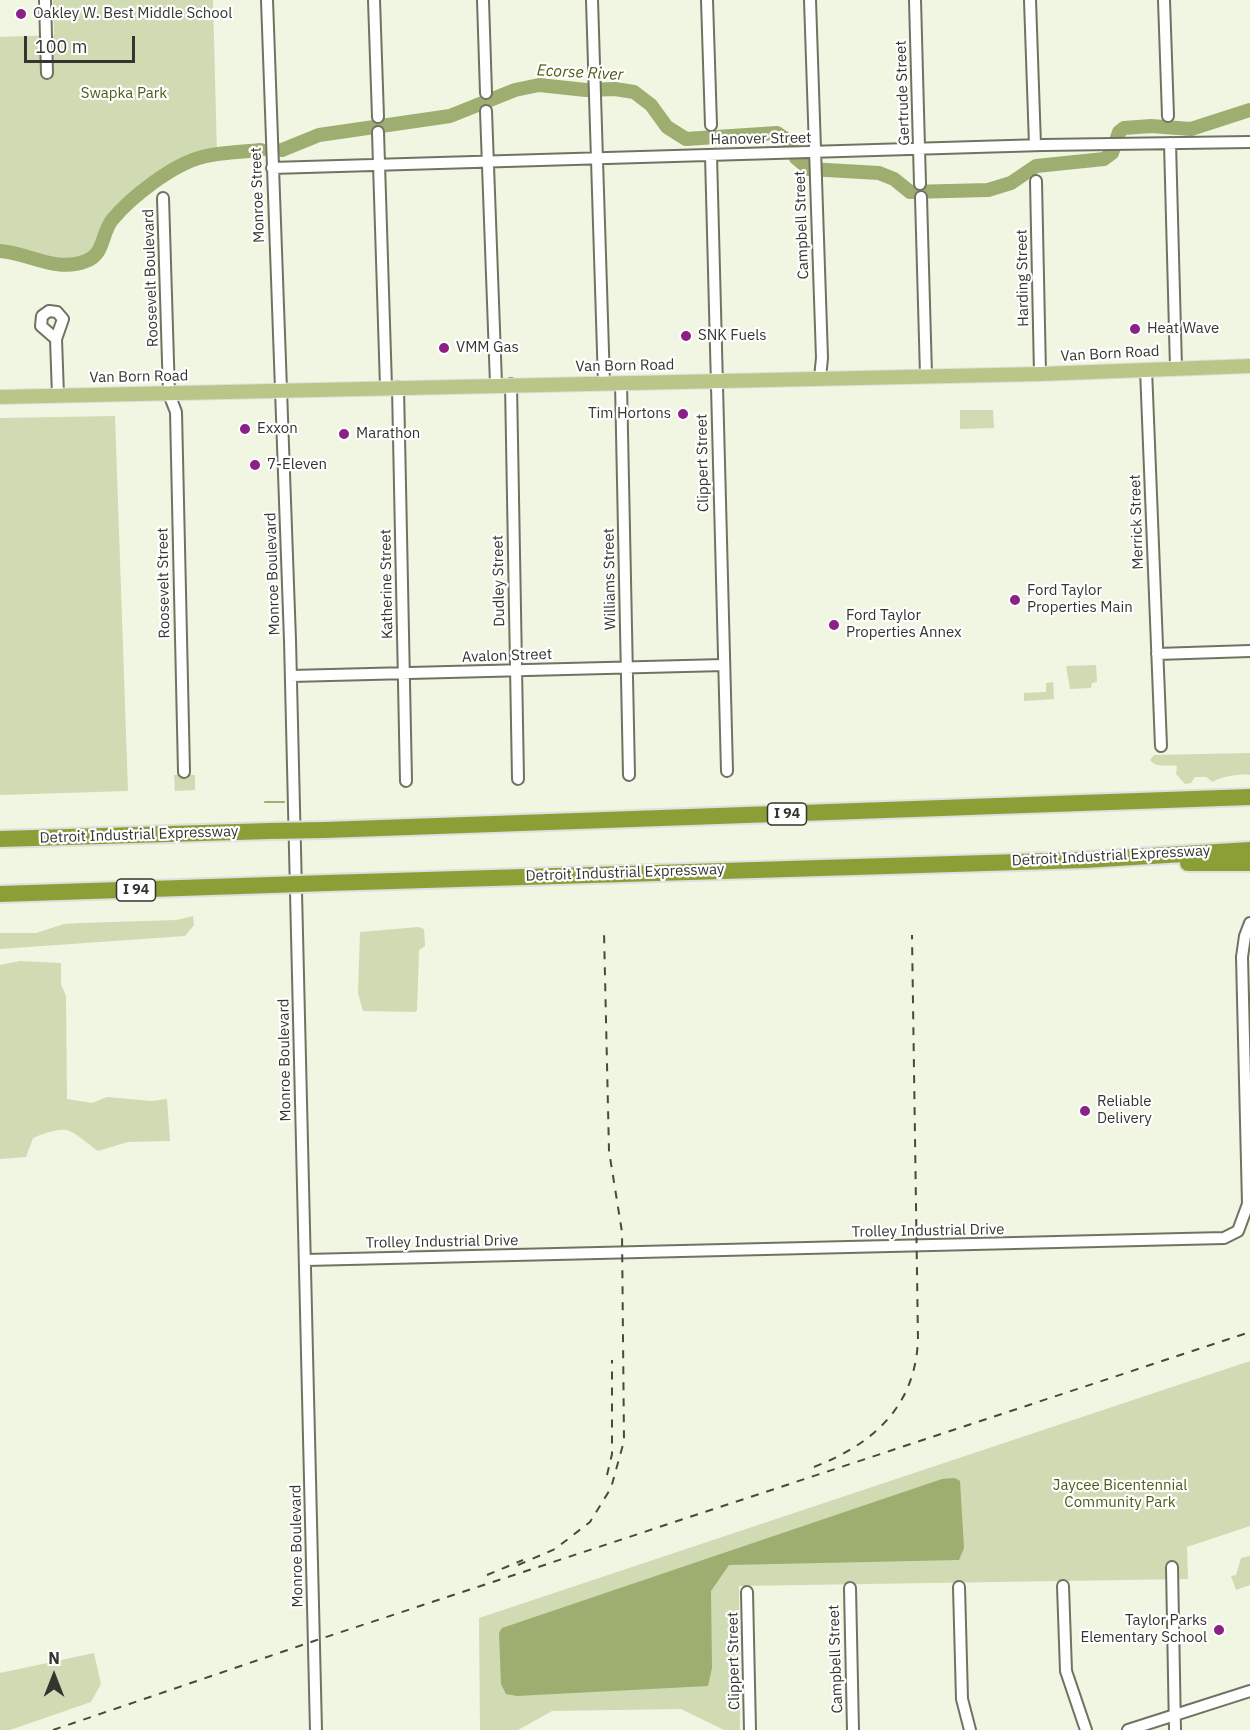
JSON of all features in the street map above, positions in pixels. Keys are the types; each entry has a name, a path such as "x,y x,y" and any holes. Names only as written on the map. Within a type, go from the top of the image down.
{"highway":[{"name":"Detroit Industrial Expressway","path":"0,839 325,830 1246,797"},
{"name":"Detroit Industrial Expressway","path":"0,894 1085,860 1250,850"},
{"path":"1085,860 1250,863"}],"main road":[{"name":"Van Born Road","path":"0,397 496,384 1040,374 1250,366"}],"street":[{"path":"45,0 47,73"},
{"name":"Monroe Street","path":"267,0 282,390"},
{"path":"374,0 378,117"},
{"path":"483,0 486,93"},
{"path":"592,0 604,383"},
{"path":"707,0 711,125"},
{"name":"Campbell Street","path":"810,0 822,358 820,378"},
{"name":"Gertrude Street","path":"915,0 920,184"},
{"path":"1030,0 1035,145"},
{"path":"1164,0 1168,116"},
{"path":"486,111 496,384"},
{"name":"Katherine Street","path":"378,132 392,387 404,673 406,781"},
{"name":"Hanover Street","path":"272,164 380,165 799,153 815,158 920,149 1250,141"},
{"path":"1170,143 1176,368"},
{"name":"Clippert Street","path":"711,155 727,771"},
{"name":"Harding Street","path":"1036,181 1040,374"},
{"path":"921,197 926,375"},
{"name":"Roosevelt Boulevard","path":"163,198 170,394"},
{"path":"56,339 58,395"},
{"name":"Merrick Street","path":"1146,369 1161,746"},
{"name":"Williams Street","path":"621,383 629,775"},
{"name":"Dudley Street","path":"511,384 518,778"},
{"name":"Monroe Boulevard","path":"282,390 306,1260 316,1730"},
{"name":"Roosevelt Street","path":"170,394 176,412 184,772"},
{"path":"1157,654 1250,651"},
{"name":"Avalon Street","path":"291,676 724,665"},
{"name":"Trolley Industrial Drive","path":"306,1260 1224,1238 1238,1231 1248,1204 1242,957 1245,936 1250,923"},
{"path":"1172,1567 1175,1730"},
{"path":"1063,1586 1066,1671 1086,1730"},
{"path":"959,1587 962,1699 970,1730"},
{"name":"Campbell Street","path":"849,1588 853,1730"},
{"name":"Clippert Street","path":"747,1592 750,1730"},
{"path":"1128,1730 1250,1691"}],"green space":[{"name":"Swapka Park","path":"53,0 213,0 217,155 187,162 146,187 112,220 100,248 92,258 64,265 0,251 0,37 54,35"},
{"path":"960,410 993,410 994,428 960,429"},
{"path":"115,416 128,791 0,795 0,418"},
{"path":"1096,665 1097,682 1092,683 1091,688 1070,689 1066,666"},
{"path":"1053,682 1054,699 1024,701 1024,693 1046,692 1046,683"},
{"path":"1250,753 1250,775 1231,776 1213,782 1206,777 1195,777 1191,783 1185,784 1176,774 1177,766 1159,765 1150,760 1154,755"},
{"path":"174,775 195,775 195,790 175,791"},
{"path":"193,916 194,925 185,936 0,949 0,933 36,933 64,924 176,920"},
{"path":"419,927 424,929 425,946 419,950 417,1010 415,1012 363,1011 358,993 360,932"},
{"path":"20,961 61,963 61,984 66,996 67,1099 92,1103 107,1097 152,1101 167,1099 170,1141 128,1142 98,1151 74,1133 62,1130 33,1138 26,1157 0,1159 0,965"},
{"name":"Jaycee Bicentennial Community Park","path":"1250,1361 1250,1526 1187,1547 1188,1579 739,1586 740,1730 724,1730 681,1709 552,1711 518,1730 480,1730 479,1618"},
{"path":"1250,1556 1250,1585 1236,1590 1231,1576 1236,1575 1241,1558"},
{"path":"94,1653 101,1684 91,1702 10,1730 0,1730 0,1673"}],"shaded area":[{"path":"955,1478 960,1481 964,1548 959,1560 729,1565 711,1591 712,1668 708,1686 517,1696 506,1694 501,1684 499,1633 502,1628 942,1479"}],"waterway":[{"name":"Ecorse River","path":"282,150 319,135 450,116 515,90 539,85 586,90 615,89 634,92 651,105 667,127 686,139 777,133 787,140 796,158 809,169 879,173 894,179 910,192 988,190 1011,183 1036,166 1104,159 1112,153 1119,132 1124,128 1151,126 1191,129 1250,110"},
{"name":"Ecorse River","path":"0,251 53,264 64,265 86,261 97,254 109,225 120,211 165,174 202,157 261,150"},
{"path":"265,802 284,802"}],"railway":[{"path":"518,1565 555,1549 590,1522 611,1488 624,1441 622,1232 609,1151 604,932"},
{"path":"814,1467 855,1447 887,1420 909,1385 915,1364 918,1340 912,935"},
{"path":"53,1730 314,1641 1250,1332"},
{"path":"607,1475 612,1454 612,1360"},
{"path":"487,1575 523,1560"}],"place":[{"name":"Oakley W. Best Middle School","path":"21,14"},
{"name":"Heat Wave","path":"1135,329"},
{"name":"SNK Fuels","path":"686,336"},
{"name":"VMM Gas","path":"444,348"},
{"name":"Tim Hortons","path":"683,414"},
{"name":"Exxon","path":"245,429"},
{"name":"Marathon","path":"344,434"},
{"name":"7-Eleven","path":"255,465"},
{"name":"Ford Taylor Properties Main","path":"1015,600"},
{"name":"Ford Taylor Properties Annex","path":"834,625"},
{"name":"Reliable Delivery","path":"1085,1111"},
{"name":"Taylor Parks Elementary School","path":"1219,1630"}]}
